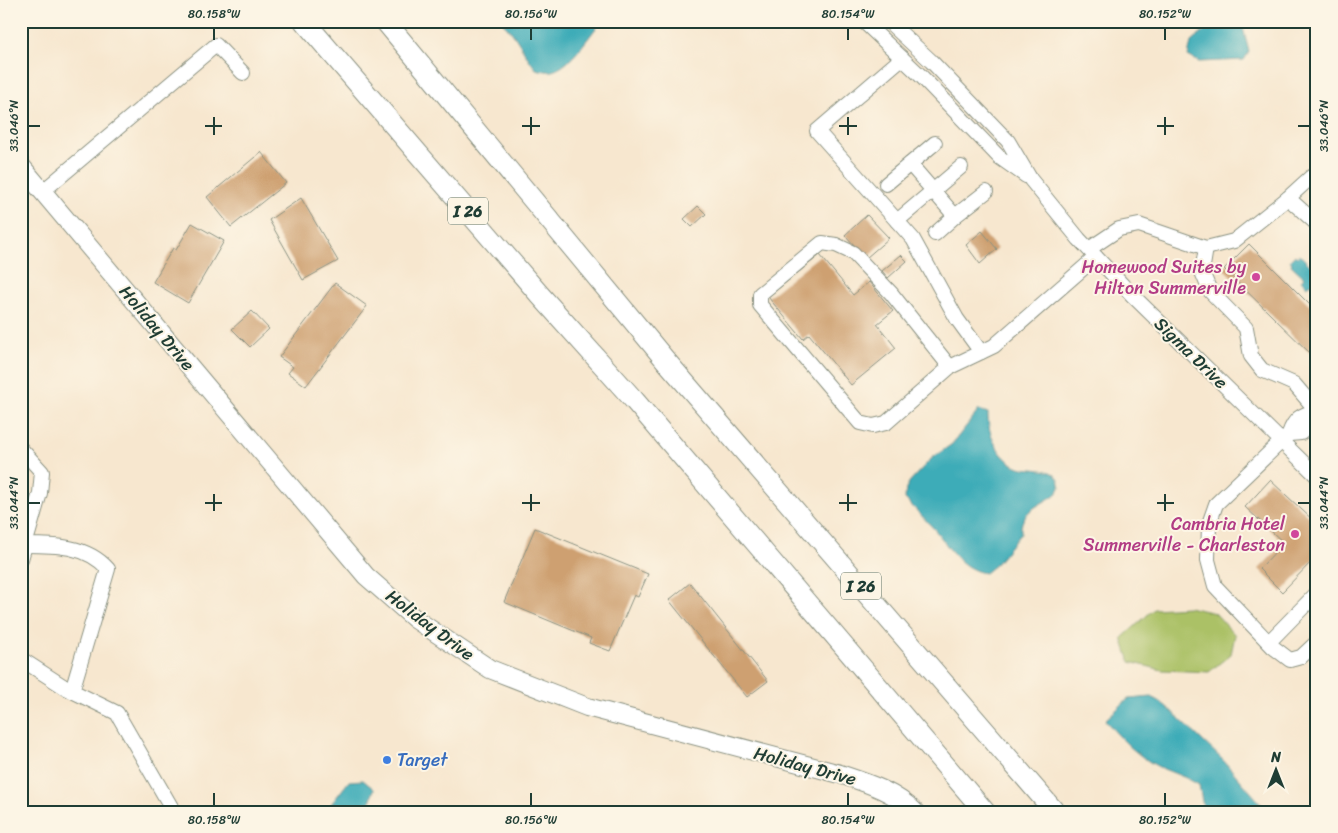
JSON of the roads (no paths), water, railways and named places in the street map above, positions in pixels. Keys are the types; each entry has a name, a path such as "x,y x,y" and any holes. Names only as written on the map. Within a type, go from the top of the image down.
{"highway":[{"name":"I 26","path":"304,21 539,294 634,400 985,812"},
{"name":"I 26","path":"385,21 667,362 1055,812"}],"main road":[{"name":"Holiday Drive","path":"21,166 366,576 415,619 490,669 587,707 840,774 872,785 904,801 915,812"}],"street":[{"name":"Sigma Drive","path":"863,21 999,157 1031,180"},
{"name":"Sigma Drive","path":"888,21 1008,141 1031,180 1092,253 1188,352 1286,438 1317,476"},
{"path":"42,192 216,45 243,73"},
{"path":"902,58 816,131 913,240 957,320 981,352"},
{"path":"886,184 935,143"},
{"path":"910,164 956,216"},
{"path":"897,221 961,167"},
{"path":"950,368 891,293 853,253 836,246 822,243 760,294 760,305 860,423 872,426 886,423 950,368 994,346 1120,229 1139,225 1206,248 1234,241 1288,198 1310,176 1317,182"},
{"path":"936,234 986,192"},
{"path":"1288,198 1317,224"},
{"path":"1206,248 1202,272 1210,291 1246,328 1251,356 1262,370 1294,384 1317,411 1311,422 1301,433 1286,438 1216,504 1209,524 1208,560 1215,586 1269,642 1290,660 1301,657 1317,642"},
{"path":"21,449 42,472 40,493 23,552 62,545 98,558 108,569 72,691"},
{"path":"1269,642 1317,593"},
{"path":"21,659 72,691 117,713 174,812"}],"water":[{"path":"501,21 602,21 573,57 559,68 548,71 536,69 511,32"},
{"path":"1216,21 1244,21 1243,28 1249,52 1244,60 1199,62 1188,56 1191,42"},
{"path":"1295,255 1298,257 1300,255 1317,272 1317,281 1312,285 1310,283 1307,286 1301,280 1304,277 1291,265 1290,260"},
{"path":"979,410 988,413 992,437 1000,452 1006,458 1019,467 1042,470 1054,474 1060,483 1059,489 1055,494 1026,515 1022,523 1021,533 996,564 985,573 976,571 956,557 935,530 905,499 906,488 910,481 932,458 952,444"},
{"path":"1152,697 1166,706 1223,760 1268,812 1204,812 1199,785 1151,763 1123,740 1105,720 1128,699"},
{"path":"363,780 374,789 367,812 325,812 349,781"}],"place":[{"name":"Homewood Suites by Hilton Summerville","path":"1256,277"},
{"name":"Cambria Hotel Summerville - Charleston","path":"1295,534"},
{"name":"Target","path":"387,760"}]}
